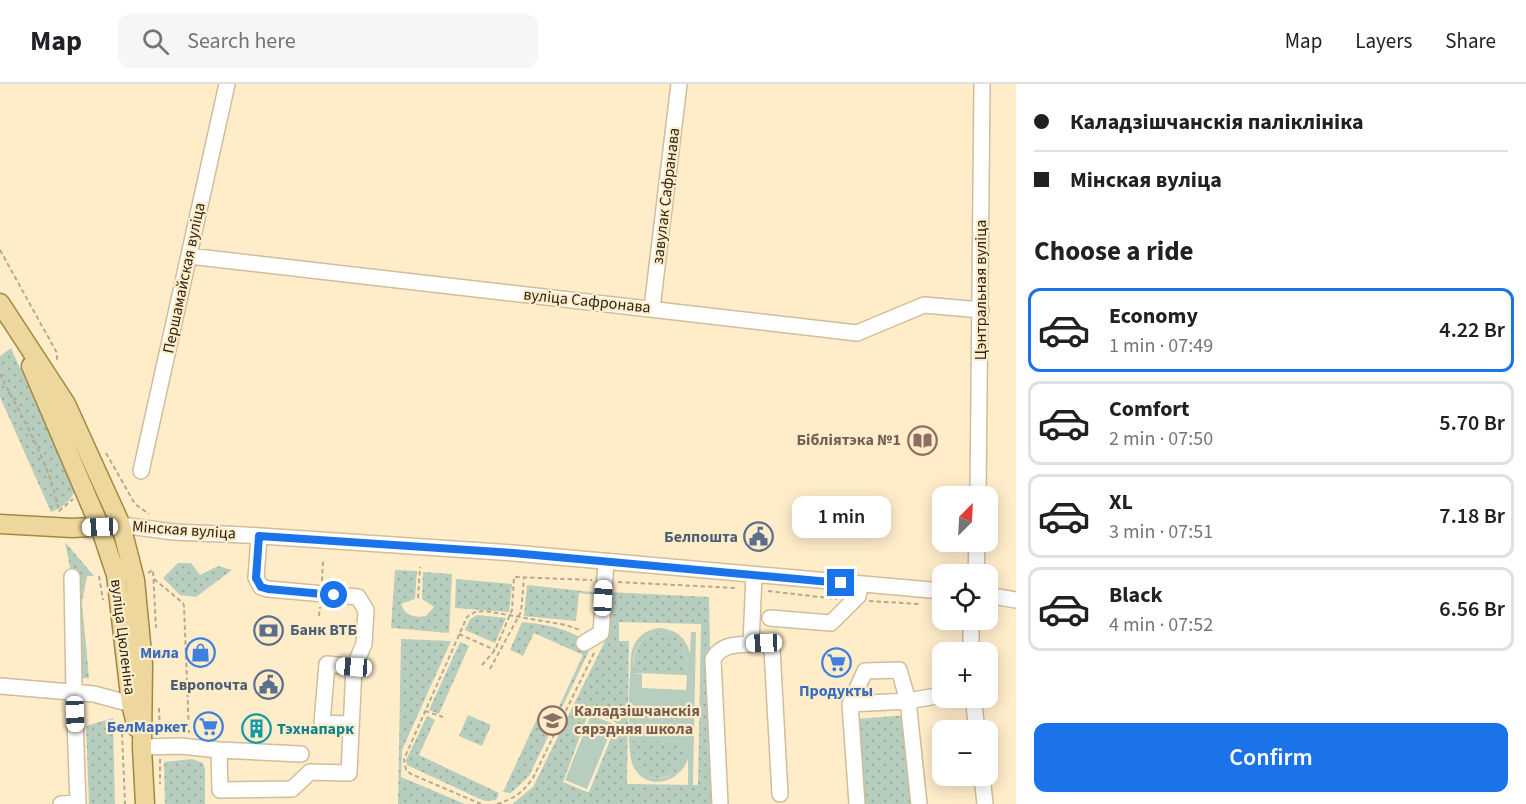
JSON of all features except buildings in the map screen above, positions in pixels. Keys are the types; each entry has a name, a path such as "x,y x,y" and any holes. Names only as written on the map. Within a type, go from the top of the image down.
{"main road":[{"path":"0,303 15,328"},
{"name":"вуліца Цюленіна","path":"15,328 66,404 121,525 135,580 141,640 145,804"},
{"name":"вуліца Цюленіна","path":"15,328 100,527 116,575 126,702 142,747"},
{"name":"Мінская вуліца","path":"0,524 66,528 121,525"}],"street":[{"name":"Першамайская вуліца","path":"141,471 227,84"},
{"name":"завулак Сафранава","path":"652,308 679,84"},
{"name":"Цэнтральная вуліца","path":"978,486 982,84"},
{"name":"вуліца Сафронава","path":"189,256 857,333 924,305 981,310"},
{"name":"Мінская вуліца","path":"121,525 174,532 513,553 606,562 753,582 861,584 932,590"},
{"path":"219,750 220,790 292,789 310,772 349,773 354,667 364,644 366,610 358,597 261,587 256,578 259,536"},
{"path":"589,641 601,633 606,562"},
{"path":"61,804 78,803 72,577"},
{"path":"751,644 753,582"},
{"path":"770,618 831,623 858,596 861,584"},
{"path":"998,597 1016,600"},
{"path":"720,804 713,658 726,646 764,643 772,649 780,794"},
{"path":"350,724 322,723 327,664 354,667"},
{"path":"857,804 850,704 865,671 899,670 908,701 919,804"},
{"path":"0,686 94,694 126,702"},
{"path":"850,704 908,701 932,697"},
{"path":"142,747 180,746 302,754"},
{"path":"983,786 985,804"},
{"path":"263,789 283,804"}],"path":[{"path":"0,375 34,441 55,489 59,512 78,495"},
{"path":"418,598 420,567"},
{"path":"148,573 153,570"},
{"path":"482,665 495,650 512,610 514,577 604,581 753,582 854,600 905,604 924,603"},
{"path":"490,669 519,617 524,578"},
{"path":"154,579 184,606 189,734 180,734"},
{"path":"481,804 406,770 404,759 467,617 475,612 510,615 566,625 589,634 589,641 596,642 597,649 534,778 512,799 497,804"},
{"path":"459,634 495,650"},
{"path":"125,804 126,702"},
{"path":"425,711 443,717"}],"green space":[{"path":"11,348 75,490 66,504 51,512 0,397 0,356"},
{"path":"65,542 94,576 87,576 82,603 89,678 74,679 72,577"},
{"path":"178,563 191,563 200,575 218,566 232,570 196,597 180,595 163,578"},
{"path":"395,570 417,571 415,599 401,604 408,614 418,617 426,616 434,607 422,599 423,572 452,574 449,633 391,628"},
{"path":"456,579 512,584 509,612 455,608"},
{"path":"527,585 601,593 597,624 593,623 596,595 579,593 576,621 524,616"},
{"path":"608,592 709,597 713,804 512,804 533,787 606,639","holes":["619,622 701,624 698,785 627,784 629,641 619,641","589,712 617,723 589,792 587,792 563,782"]},
{"path":"477,615 506,618 495,643 465,630 470,619"},
{"path":"522,622 567,631 590,645 529,776 511,793 503,792 542,708 556,713 583,655 534,633 523,656 510,650"},
{"path":"655,629 667,629 676,633 686,643 690,653 691,632 696,632 693,785 688,785 688,759 684,767 671,778 655,782 640,775 631,760 629,714 631,655 637,640 645,633","holes":["654,633 666,633 675,637 685,650 686,690 642,688 642,674 633,673 636,649 643,640","632,741 685,742 683,758 678,769 669,776 659,778 649,776 641,769 634,757"]},
{"path":"654,633 672,635 682,644 685,651 687,675 633,673 635,654 639,644"},
{"path":"401,639 451,641 402,750 401,777 465,804 398,804"},
{"path":"460,642 469,646 439,714 429,710"},
{"path":"468,715 491,725 482,746 459,736"},
{"path":"591,715 614,724 587,789 565,780"},
{"path":"907,715 913,804 863,804 857,719"},
{"path":"427,716 435,720 419,755 499,793 496,800 480,799 407,765 406,760"},
{"path":"113,718 115,804 89,804 86,726"},
{"path":"632,740 685,742 682,765 672,775 665,777 651,777 645,774 635,764"},
{"path":"192,759 203,763 205,769 205,804 165,804 164,762"}],"place":[{"name":"Бібліятэка №1","path":"922,440"},
{"name":"Белпошта","path":"759,537"},
{"name":"Банк ВТБ","path":"269,630"},
{"name":"Мила","path":"200,653"},
{"name":"Продукты","path":"836,663"},
{"name":"Европочта","path":"269,685"},
{"name":"Каладзішчанскія сярэдняя школа","path":"553,720"},
{"name":"БелМаркет","path":"209,727"},
{"name":"Тэхнапарк","path":"256,729"}],"route":[{"path":"334,595 261,587 256,578 259,536 513,553 841,583"}]}
